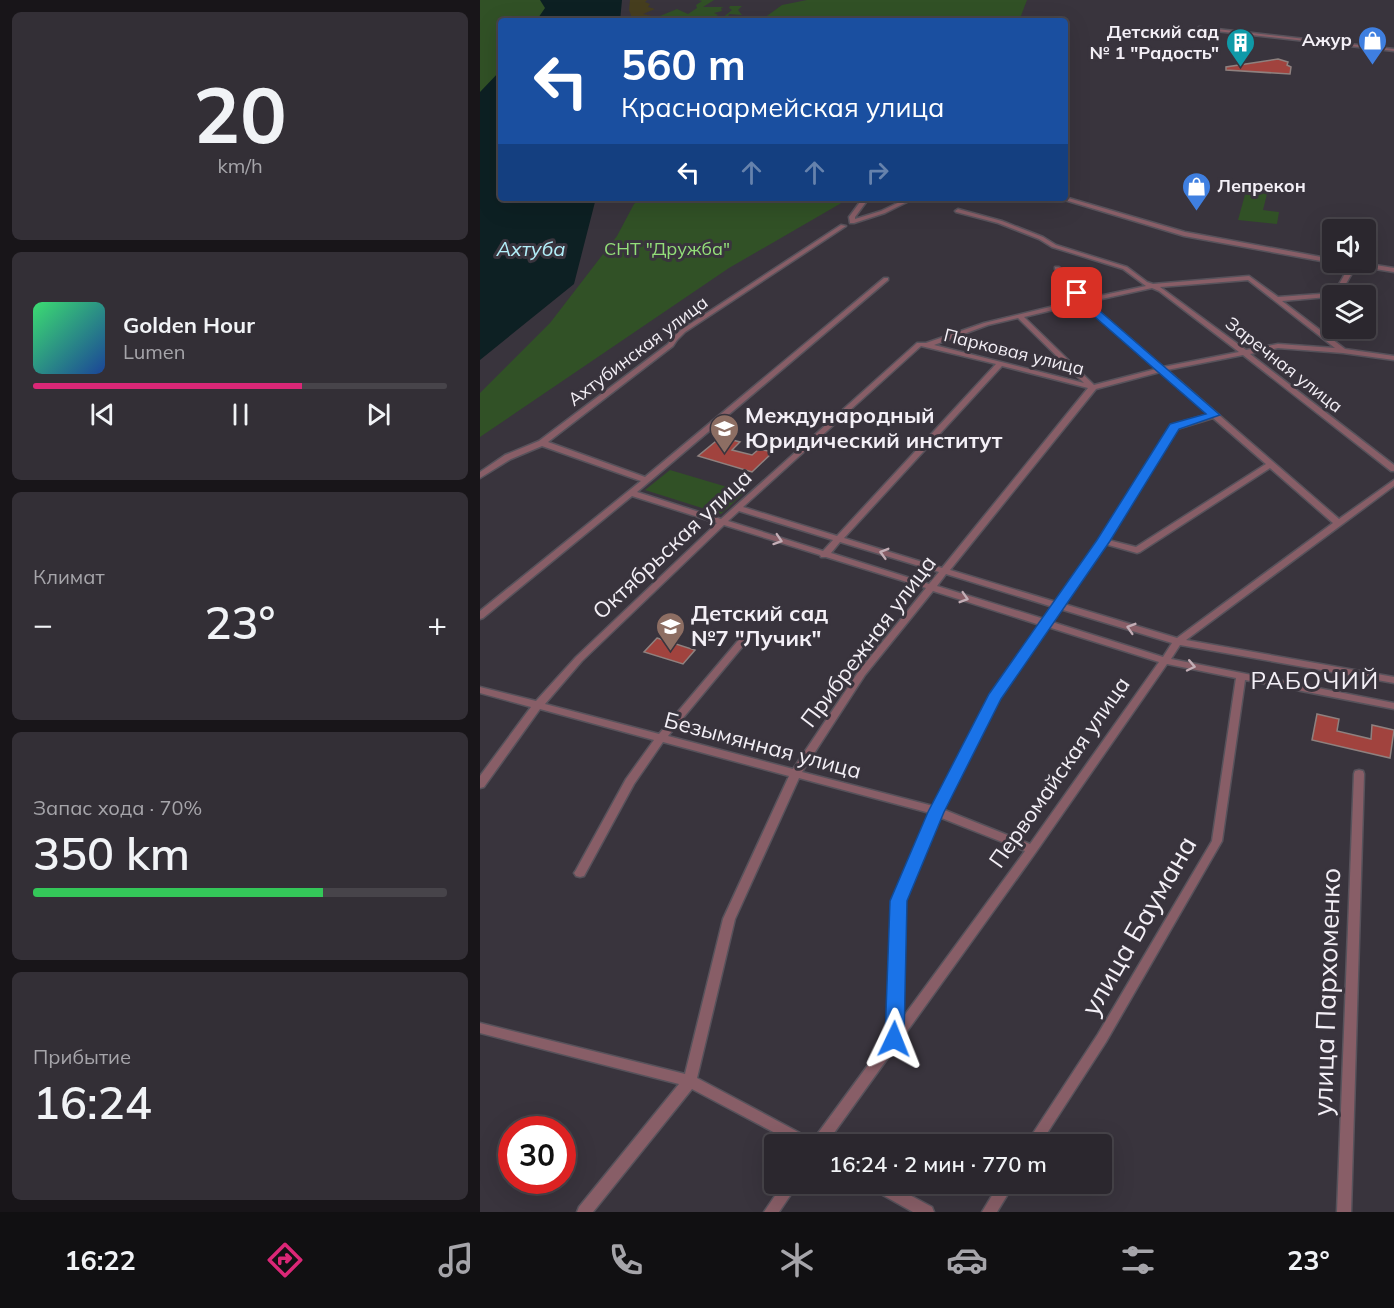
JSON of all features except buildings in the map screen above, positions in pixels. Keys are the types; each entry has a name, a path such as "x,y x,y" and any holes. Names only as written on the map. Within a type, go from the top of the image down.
{"street":[{"path":"1199,28 1394,50"},
{"path":"1068,200 1184,234 1322,259"},
{"path":"864,201 852,217 852,222 891,209 906,201"},
{"name":"Заречная улица","path":"958,211 1000,222 1041,238 1054,246 1125,268 1154,286 1244,351 1394,469"},
{"name":"Ахтубинская улица","path":"480,476 508,457 542,443 671,345 683,331 843,226"},
{"path":"1376,267 1394,270"},
{"path":"1058,268 1083,301 1338,523"},
{"path":"1279,299 1336,295 1349,273"},
{"name":"Октябрьская улица","path":"480,784 537,706 579,659 737,508 919,344 927,345 966,330 1020,316 1154,286 1249,278 1279,299 1343,351"},
{"path":"480,616 647,480 886,279"},
{"path":"1020,316 1093,387 1244,351 1278,346 1394,358"},
{"name":"Парковая улица","path":"927,345 1093,387"},
{"path":"824,555 1000,364"},
{"name":"Прибрежная улица","path":"584,1212 690,1081 729,919 796,773 862,673 1093,387"},
{"path":"894,1039 899,901 936,812 994,698 1056,605 1103,541 1174,426 1214,415"},
{"path":"542,443 647,480"},
{"path":"1103,541 1137,550 1270,465"},
{"name":"Первомайская улица","path":"825,1134 1032,849 1163,660 1178,642 1394,482"},
{"path":"631,493 1163,660 1394,705"},
{"path":"737,508 1178,642 1394,680"},
{"path":"580,873 630,782 661,738 745,638"},
{"name":"улица Баумана","path":"1040,1134 1102,1038 1217,841 1241,677"},
{"name":"Безымянная улица","path":"480,690 936,812 1032,849"},
{"name":"улица Пархоменко","path":"1344,1212 1359,774"},
{"path":"480,1028 690,1081 789,1134"},
{"path":"771,1212 784,1194"},
{"path":"895,1194 927,1212"},
{"path":"989,1212 1001,1194"}],"green space":[{"path":"480,0 548,0 552,18 498,18 498,80 480,100"},
{"path":"698,0 714,0 703,7 724,7 721,8 722,11 714,13 718,15 713,18 659,18 677,9 688,14 702,1"},
{"path":"807,0 1027,0 1020,18 764,18 782,5"},
{"path":"730,6 742,6 738,10 742,15 729,14 728,18 723,18 732,10"},
{"path":"1246,191 1267,194 1263,210 1279,212 1277,224 1238,220"},
{"name":"СНТ \"Дружба\"","path":"638,201 845,201 729,268 480,437 480,393 550,323 617,236 634,204"},
{"path":"670,470 745,492 721,514 645,490"}],"sand":[{"path":"630,0 647,0 645,2 650,4 648,7 655,9 643,14 657,18 630,18"}],"water":[{"path":"540,0 622,0 620,18 538,18 545,8"},
{"name":"Ахтуба","path":"498,73 498,201 595,202 574,284 480,360 480,92"}],"place":[{"name":"Ажур","path":"1373,66"},
{"name":"Детский сад № 1 \"Радость\"","path":"1240,68"},
{"name":"Лепрекон","path":"1196,212"},
{"name":"Международный Юридический институт","path":"724,454"},
{"name":"Детский сад №7 \"Лучик\"","path":"670,652"}],"district":[{"name":"РАБОЧИЙ","path":"1315,681"}],"route":[{"path":"894,1039 899,901 936,812 994,698 1056,605 1103,541 1174,426 1214,415 1083,301 1077,293"}]}
